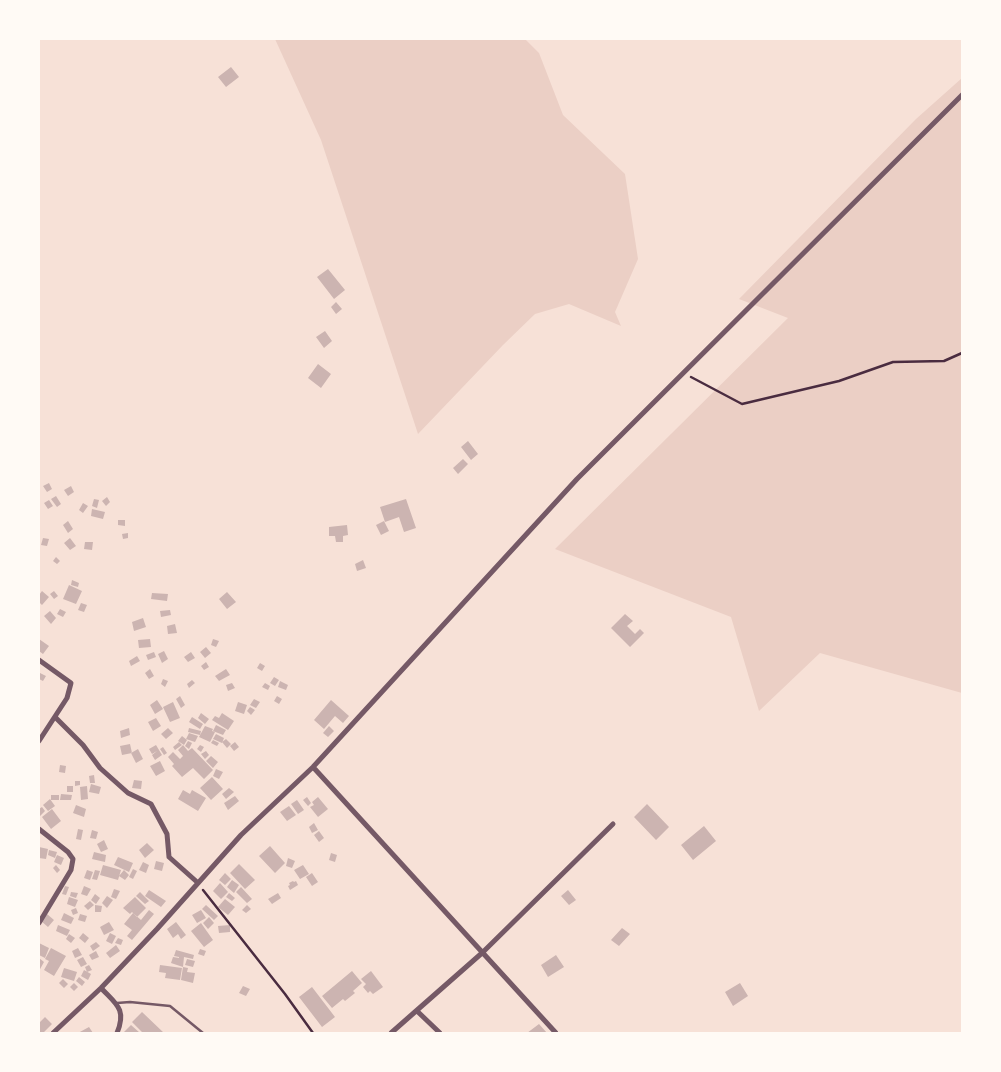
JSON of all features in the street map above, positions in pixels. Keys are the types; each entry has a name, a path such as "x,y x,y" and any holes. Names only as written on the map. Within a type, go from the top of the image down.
{"street":[{"path":"53,1033 101,988 241,835 313,767 577,478 962,95"},
{"path":"39,660 71,683 67,698 39,740"},
{"path":"55,717 82,744 100,768 128,793 151,804 167,834 168,857 197,882"},
{"path":"313,767 556,1033"},
{"path":"391,1033 482,953 613,824"},
{"path":"39,829 68,852 73,859 71,870 39,923"},
{"path":"101,988 116,1004 121,1014 121,1024 116,1033"},
{"path":"417,1011 440,1033"}],"lane":[{"path":"116,1004 130,1002 170,1006 203,1033"}],"path":[{"path":"684,373 742,404 839,381 893,362 944,361 962,353"},
{"path":"197,882 221,915 285,994 313,1033"}],"shaded area":[{"path":"275,39 525,39 539,53 563,115 625,174 638,259 615,312 621,326 569,304 535,314 418,434 321,140"},
{"path":"962,78 962,693 820,653 759,711 731,617 555,549 788,318 739,299 916,119"}],"building":[{"path":"231,67 239,77 226,87 218,77"},
{"path":"328,269 345,290 334,299 317,277"},
{"path":"336,302 342,309 336,314 331,307"},
{"path":"325,331 332,341 324,348 316,337"},
{"path":"318,364 331,374 321,388 308,378"},
{"path":"468,441 478,454 471,460 461,447"},
{"path":"463,459 468,464 458,474 453,468"},
{"path":"49,483 52,489 47,492 43,486"},
{"path":"71,486 74,492 68,496 64,490"},
{"path":"56,496 61,504 57,507 51,499"},
{"path":"107,497 110,502 106,506 102,501"},
{"path":"94,499 99,500 97,508 92,506"},
{"path":"406,499 416,528 404,532 399,517 385,522 380,507"},
{"path":"49,500 53,506 48,509 44,503"},
{"path":"83,503 88,506 83,513 79,510"},
{"path":"92,509 105,512 103,519 91,516"},
{"path":"118,520 125,520 125,526 118,525"},
{"path":"68,521 73,529 68,533 63,525"},
{"path":"384,521 389,531 381,535 376,525"},
{"path":"347,525 348,535 343,536 343,542 336,542 335,536 329,536 329,527"},
{"path":"128,533 128,538 123,539 122,534"},
{"path":"43,538 49,539 47,546 41,545"},
{"path":"70,538 76,546 70,550 64,543"},
{"path":"85,542 93,542 92,550 84,549"},
{"path":"56,557 60,561 57,564 53,561"},
{"path":"363,560 366,568 357,571 355,564"},
{"path":"72,580 79,583 78,587 71,585"},
{"path":"69,585 82,591 76,604 63,599"},
{"path":"42,591 49,597 42,605 39,602 39,595"},
{"path":"54,591 58,596 54,599 50,594"},
{"path":"227,592 236,602 227,609 219,599"},
{"path":"152,593 168,594 167,601 151,599"},
{"path":"81,603 87,605 84,612 78,610"},
{"path":"60,609 66,612 63,617 57,614"},
{"path":"170,610 171,615 161,617 160,611"},
{"path":"50,611 56,618 51,624 44,616"},
{"path":"625,614 633,621 627,626 635,634 640,629 644,633 630,647 611,628"},
{"path":"143,618 146,627 134,631 132,622"},
{"path":"175,624 177,633 168,634 167,626"},
{"path":"39,639 49,646 43,654 39,651"},
{"path":"150,639 151,647 139,648 138,640"},
{"path":"213,639 219,641 216,647 211,645"},
{"path":"206,647 211,653 205,658 200,652"},
{"path":"164,651 168,659 162,663 158,654"},
{"path":"154,652 156,657 148,660 146,655"},
{"path":"191,652 195,658 188,662 184,657"},
{"path":"137,656 140,661 131,666 129,661"},
{"path":"206,662 209,667 204,670 201,666"},
{"path":"260,663 265,666 262,671 257,668"},
{"path":"150,669 154,676 149,679 145,673"},
{"path":"226,669 230,675 219,681 215,676"},
{"path":"40,673 46,676 43,681 39,679"},
{"path":"274,677 279,680 275,686 270,683"},
{"path":"163,679 168,681 165,687 161,684"},
{"path":"192,680 195,683 189,688 187,684"},
{"path":"280,681 288,685 286,690 278,687"},
{"path":"232,683 235,688 228,691 226,685"},
{"path":"265,683 270,686 268,690 262,687"},
{"path":"180,696 185,705 181,708 176,699"},
{"path":"277,696 282,699 279,704 274,701"},
{"path":"254,699 260,702 256,708 250,705"},
{"path":"157,700 163,709 155,714 150,705"},
{"path":"331,700 349,716 343,723 335,716 324,729 314,720"},
{"path":"173,702 180,718 170,722 163,707"},
{"path":"238,702 247,705 244,714 235,711"},
{"path":"250,707 255,710 251,715 247,711"},
{"path":"201,713 209,719 205,724 198,718"},
{"path":"222,713 234,721 228,730 212,720 215,716 219,718"},
{"path":"192,717 203,724 200,729 189,722"},
{"path":"156,718 161,726 153,731 148,722"},
{"path":"216,725 226,730 223,735 213,731"},
{"path":"205,726 213,729 212,731 215,732 210,742 199,737"},
{"path":"329,726 334,731 328,737 323,733"},
{"path":"129,728 130,735 121,738 120,731"},
{"path":"168,728 173,733 166,739 161,734"},
{"path":"189,728 201,731 200,735 188,732"},
{"path":"189,733 198,736 195,742 186,739"},
{"path":"216,734 224,738 222,743 213,739"},
{"path":"182,736 187,740 184,745 178,741"},
{"path":"226,739 231,744 227,748 222,742"},
{"path":"213,740 219,743 217,746 211,743"},
{"path":"188,741 192,743 189,749 185,746"},
{"path":"179,742 182,745 175,750 173,747"},
{"path":"235,742 239,747 234,751 230,746"},
{"path":"130,744 132,753 122,755 120,746"},
{"path":"156,745 162,755 155,760 152,755 157,751 152,754 149,749"},
{"path":"183,745 188,751 192,748 213,770 204,779 193,768 182,777 172,766 174,764 168,757 173,752 180,759 183,756 178,750"},
{"path":"200,745 204,747 201,752 197,749"},
{"path":"163,747 167,753 164,755 160,749"},
{"path":"138,749 143,759 136,763 131,753"},
{"path":"206,751 209,755 205,759 201,754"},
{"path":"211,756 218,762 213,768 206,761"},
{"path":"160,761 165,771 156,776 150,766"},
{"path":"60,765 66,766 65,773 59,772"},
{"path":"216,769 223,772 219,779 213,776"},
{"path":"94,775 95,783 90,783 89,776"},
{"path":"212,777 223,789 211,800 200,788"},
{"path":"134,780 142,781 141,789 132,788"},
{"path":"75,781 80,781 80,785 75,786"},
{"path":"91,784 101,787 99,794 89,792"},
{"path":"67,786 73,786 73,792 67,792"},
{"path":"87,786 88,799 81,800 80,787"},
{"path":"229,788 234,792 226,799 222,794"},
{"path":"183,790 190,794 192,790 206,798 198,811 178,799"},
{"path":"61,794 72,795 71,800 60,800"},
{"path":"51,795 59,795 59,800 51,800"},
{"path":"235,796 239,801 228,810 224,803"},
{"path":"307,797 311,803 308,806 303,800"},
{"path":"318,797 328,809 318,817 310,807 314,805 312,802"},
{"path":"50,799 55,806 48,811 43,805"},
{"path":"297,800 304,810 298,814 291,804"},
{"path":"647,804 669,827 656,840 634,817"},
{"path":"76,805 86,809 84,817 73,813"},
{"path":"289,806 296,815 287,821 280,812"},
{"path":"42,807 45,811 39,817 39,809"},
{"path":"52,809 61,821 51,829 42,817"},
{"path":"314,823 318,830 312,833 309,827"},
{"path":"704,826 716,841 693,860 681,845"},
{"path":"78,829 83,830 81,840 76,839"},
{"path":"92,830 98,832 96,839 90,838"},
{"path":"319,831 324,838 319,842 314,835"},
{"path":"104,840 108,849 101,852 97,844"},
{"path":"147,843 154,850 145,858 139,850"},
{"path":"270,846 285,863 275,873 259,856"},
{"path":"39,847 48,849 46,859 39,858"},
{"path":"49,850 57,852 55,858 48,855"},
{"path":"94,852 106,855 105,862 92,859"},
{"path":"331,853 337,855 335,862 329,860"},
{"path":"57,855 64,858 61,865 54,862"},
{"path":"118,857 133,863 129,872 114,865"},
{"path":"288,858 295,861 292,868 286,866"},
{"path":"156,861 164,863 162,871 154,869"},
{"path":"143,862 149,865 146,873 139,870"},
{"path":"239,864 255,880 245,889 230,873"},
{"path":"56,865 60,870 57,873 53,868"},
{"path":"103,865 121,870 118,880 100,875"},
{"path":"303,865 309,874 300,879 294,870"},
{"path":"133,869 137,871 133,879 129,877"},
{"path":"87,870 93,872 90,880 84,878"},
{"path":"95,870 100,871 97,880 92,879"},
{"path":"124,870 129,875 125,880 119,876"},
{"path":"225,873 231,879 225,885 219,880"},
{"path":"312,873 318,882 312,886 306,877"},
{"path":"232,880 239,885 234,893 227,887"},
{"path":"296,881 298,885 290,890 289,883"},
{"path":"220,883 228,892 221,899 213,891"},
{"path":"65,886 69,887 66,895 62,894"},
{"path":"84,886 91,889 87,896 81,894"},
{"path":"241,887 252,899 247,903 236,892"},
{"path":"114,889 120,891 116,899 111,897"},
{"path":"149,890 166,901 161,907 145,896"},
{"path":"568,890 576,900 569,905 561,896"},
{"path":"71,892 78,893 76,898 70,896"},
{"path":"140,892 149,901 145,904 136,896"},
{"path":"229,893 235,898 232,901 226,897"},
{"path":"278,893 281,898 272,904 268,899"},
{"path":"95,894 100,898 96,904 91,900"},
{"path":"107,896 113,900 107,908 102,903"},
{"path":"69,897 78,900 75,907 67,904"},
{"path":"135,897 146,908 137,917 132,912 130,914 123,908"},
{"path":"225,899 235,907 228,915 218,907"},
{"path":"90,901 94,905 88,910 84,906"},
{"path":"95,905 102,906 101,912 95,912"},
{"path":"206,905 218,916 214,920 202,909"},
{"path":"247,905 251,909 246,913 242,910"},
{"path":"76,908 78,913 73,915 71,910"},
{"path":"149,910 154,914 132,940 127,936 132,930 124,924 133,913 141,920"},
{"path":"201,910 206,918 197,923 192,915"},
{"path":"64,913 74,918 71,924 61,920"},
{"path":"47,914 54,920 48,927 41,921"},
{"path":"80,914 87,916 85,922 78,920"},
{"path":"209,917 214,923 208,929 203,923"},
{"path":"109,922 114,930 104,935 100,927"},
{"path":"176,922 186,935 181,939 178,934 173,938 167,929"},
{"path":"201,923 213,940 204,947 191,931"},
{"path":"58,925 70,930 67,936 56,931"},
{"path":"230,925 230,932 219,933 218,926"},
{"path":"622,928 630,934 619,946 611,940"},
{"path":"83,933 89,938 85,943 79,938"},
{"path":"110,933 116,936 112,944 106,941"},
{"path":"69,934 75,938 71,943 66,939"},
{"path":"118,938 123,940 121,945 115,943"},
{"path":"96,942 100,946 93,951 90,946"},
{"path":"39,943 49,948 45,958 39,955"},
{"path":"116,945 120,951 110,958 106,953"},
{"path":"51,948 66,956 54,976 44,970 49,961 45,959"},
{"path":"78,948 82,955 75,958 72,951"},
{"path":"200,949 206,951 204,956 198,954"},
{"path":"176,950 194,955 193,959 184,957 183,967 171,963 173,957 179,958 174,956"},
{"path":"96,951 99,957 92,960 89,955"},
{"path":"556,955 564,967 548,977 541,965"},
{"path":"83,957 87,964 81,967 77,960"},
{"path":"39,958 44,962 39,971"},
{"path":"187,959 195,961 193,967 185,965"},
{"path":"89,965 92,970 87,972 85,967"},
{"path":"160,965 182,968 180,980 165,978 166,973 159,972"},
{"path":"183,967 188,968 187,972 195,973 193,983 181,980"},
{"path":"64,968 77,972 74,981 61,977"},
{"path":"84,970 91,974 88,980 81,976"},
{"path":"352,971 362,983 353,991 355,993 345,1001 343,999 332,1008 322,996"},
{"path":"371,971 383,987 373,994 370,991 368,993 363,987 366,984 361,979"},
{"path":"79,977 85,982 82,986 76,981"},
{"path":"63,979 68,984 64,988 59,983"},
{"path":"74,983 78,987 74,991 70,987"},
{"path":"740,983 748,996 733,1006 725,992"},
{"path":"243,986 250,989 246,996 239,993"},
{"path":"312,987 335,1017 322,1027 299,997"},
{"path":"142,1012 164,1033 143,1033 132,1022"},
{"path":"45,1017 52,1024 43,1033 39,1033 39,1023"},
{"path":"539,1024 547,1033 527,1033"},
{"path":"131,1025 140,1033 123,1033"},
{"path":"89,1027 93,1033 78,1033"}]}
